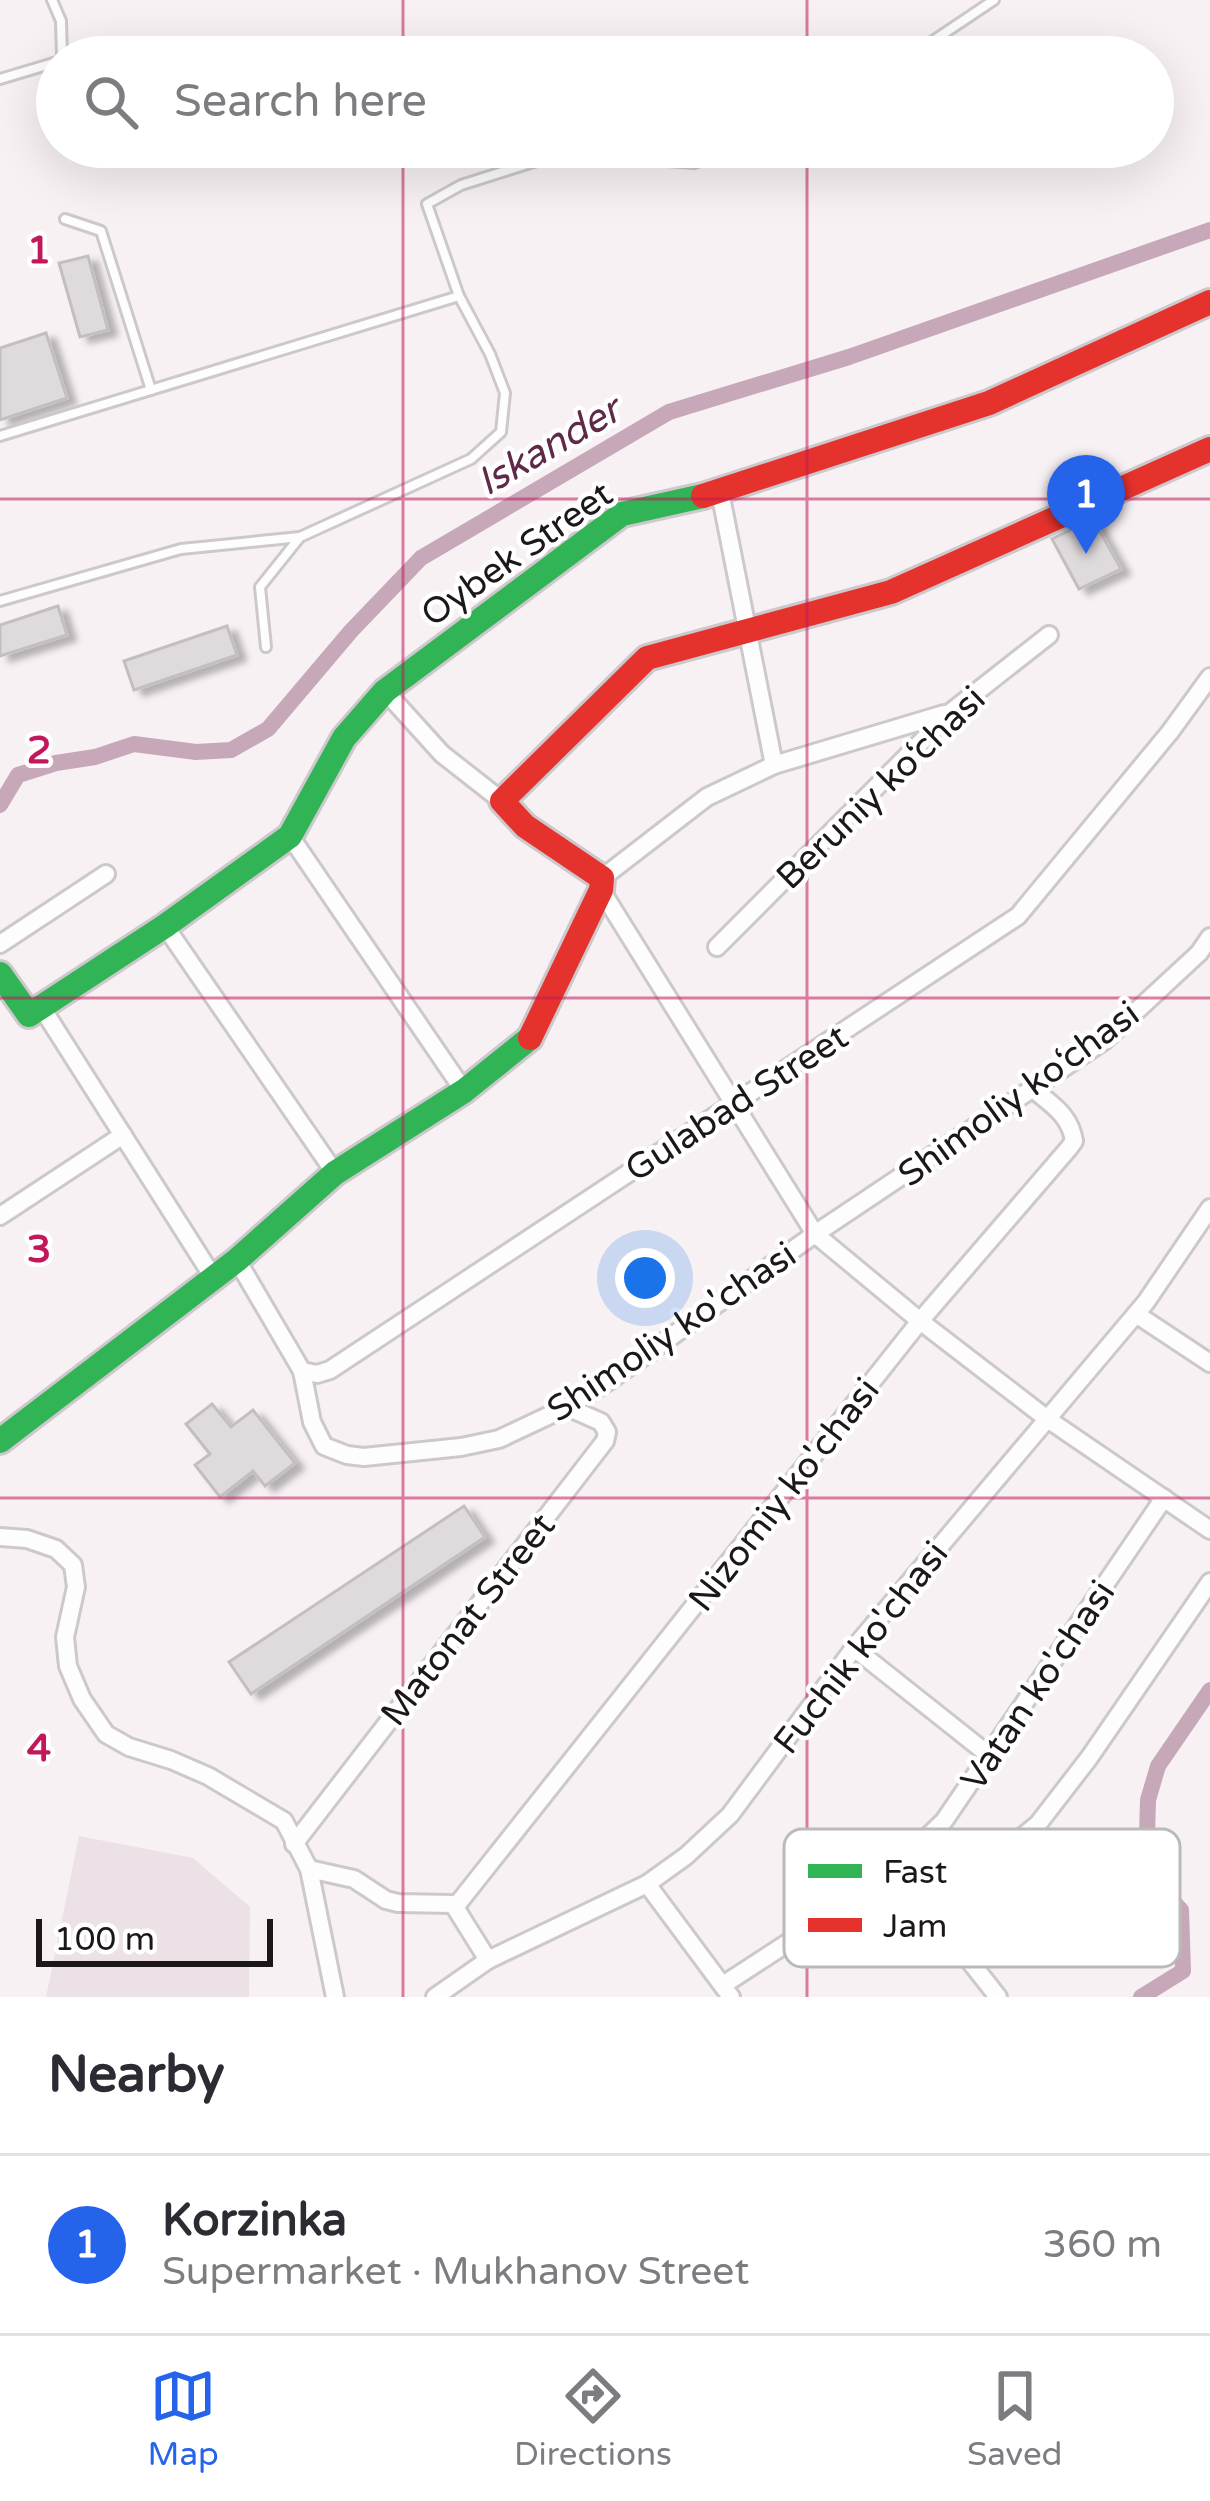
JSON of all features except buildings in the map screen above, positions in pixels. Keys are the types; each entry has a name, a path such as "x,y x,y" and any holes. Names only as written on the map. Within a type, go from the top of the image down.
{"street":[{"name":"Oybek Street","path":"42,1008 290,836 344,738 385,691 622,514 720,492 989,403 1210,302"},
{"path":"502,801 646,658 891,592 1210,449"},
{"path":"720,492 774,765"},
{"name":"Beruniy ko‘chasi","path":"717,946 951,712 1049,635"},
{"name":"Gulabad Street","path":"302,1371 330,1370 1018,916 1210,677"},
{"path":"385,691 442,754 602,884 815,1234 1046,1418 1210,1530"},
{"path":"0,1441 236,1260 335,1173 464,1090 530,1038 602,884 706,796 774,765 951,712"},
{"path":"290,836 464,1090"},
{"path":"0,944 106,874"},
{"path":"165,926 335,1173"},
{"name":"Shimoliy ko‘chasi","path":"815,1234 1105,1040 1210,938"},
{"path":"0,974 28,1015 42,1008 213,1277"},
{"name":"Nizomiy ko'chasi","path":"456,1906 920,1321 1074,1141 1063,1114 1033,1090"},
{"path":"0,1216 123,1135"},
{"name":"Fuchik ko'chasi","path":"435,1997 488,1960 647,1884 730,1815 854,1648 1136,1314 1210,1208"},
{"name":"Shimoliy ko'chasi","path":"302,1371 318,1434 325,1446 347,1455 364,1457 499,1439 609,1381 815,1234"},
{"path":"236,1260 302,1371"},
{"path":"1136,1314 1210,1363"},
{"name":"Matonat Street","path":"294,1844 604,1441 607,1432 601,1422 567,1407"},
{"name":"Vatan ko'chasi","path":"936,1829 1164,1498"},
{"path":"0,1537 27,1538 56,1549 73,1565 76,1587 65,1637 68,1666 82,1699 106,1734 208,1776 284,1821 309,1868 335,1997"},
{"name":"Vatan ko'chasi","path":"1032,1829 1089,1758 1210,1582"},
{"path":"854,1648 990,1756"},
{"path":"309,1868 354,1879 386,1900 456,1906 488,1960"},
{"name":"Vatan ko'chasi","path":"647,1884 727,1991 784,1951"},
{"path":"974,1967 998,1997"}],"lane":[{"path":"52,0 61,21 60,36"},
{"path":"940,36 994,0"},
{"path":"0,79 36,67"},
{"path":"0,601 182,549 300,537 471,459 500,432 505,393 459,296 427,204 461,185 515,168"},
{"path":"65,219 101,231 151,389"},
{"path":"0,436 459,296"},
{"path":"266,647 260,587 300,537"}],"shaded area":[{"path":"79,1836 193,1858 250,1907 249,1997 46,1997"}],"waterway":[{"name":"Iskander","path":"0,805 18,775 56,763 134,744 196,752 231,750 268,729 421,558 669,412 849,357 1210,230"},
{"path":"1147,1829 1148,1800 1158,1766 1210,1690"},
{"path":"1141,1997 1183,1971 1180,1909"}],"traffic: fast":[{"path":"0,974 29,1015 165,926 290,836 344,738 385,691 622,514 703,496"},
{"path":"0,1441 237,1260 335,1173 464,1091 530,1038"}],"traffic: jam":[{"path":"703,496 989,403 1210,302"},
{"path":"530,1038 601,890 602,878 525,826 502,801 647,658 891,592 1210,449"}],"place":[{"name":"Korzinka","path":"1086,554"}]}
